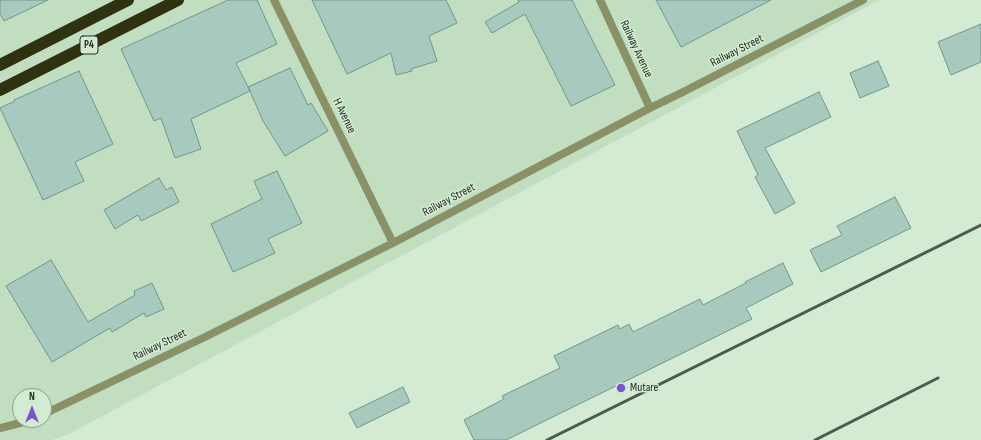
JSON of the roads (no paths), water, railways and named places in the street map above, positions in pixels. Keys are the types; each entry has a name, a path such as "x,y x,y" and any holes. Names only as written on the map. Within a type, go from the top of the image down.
{"highway":[{"name":"P4","path":"0,65 128,0"},
{"name":"P4","path":"0,90 178,0"}],"street":[{"name":"H Avenue","path":"274,0 393,243"},
{"name":"Railway Avenue","path":"600,0 650,108"},
{"name":"Railway Street","path":"52,410 205,337 393,243 650,108 863,0"},
{"path":"0,428 12,425"}],"railway":[{"path":"547,440 981,225"},
{"path":"815,440 938,378"}],"place":[{"name":"Mutare","path":"621,388"}]}
